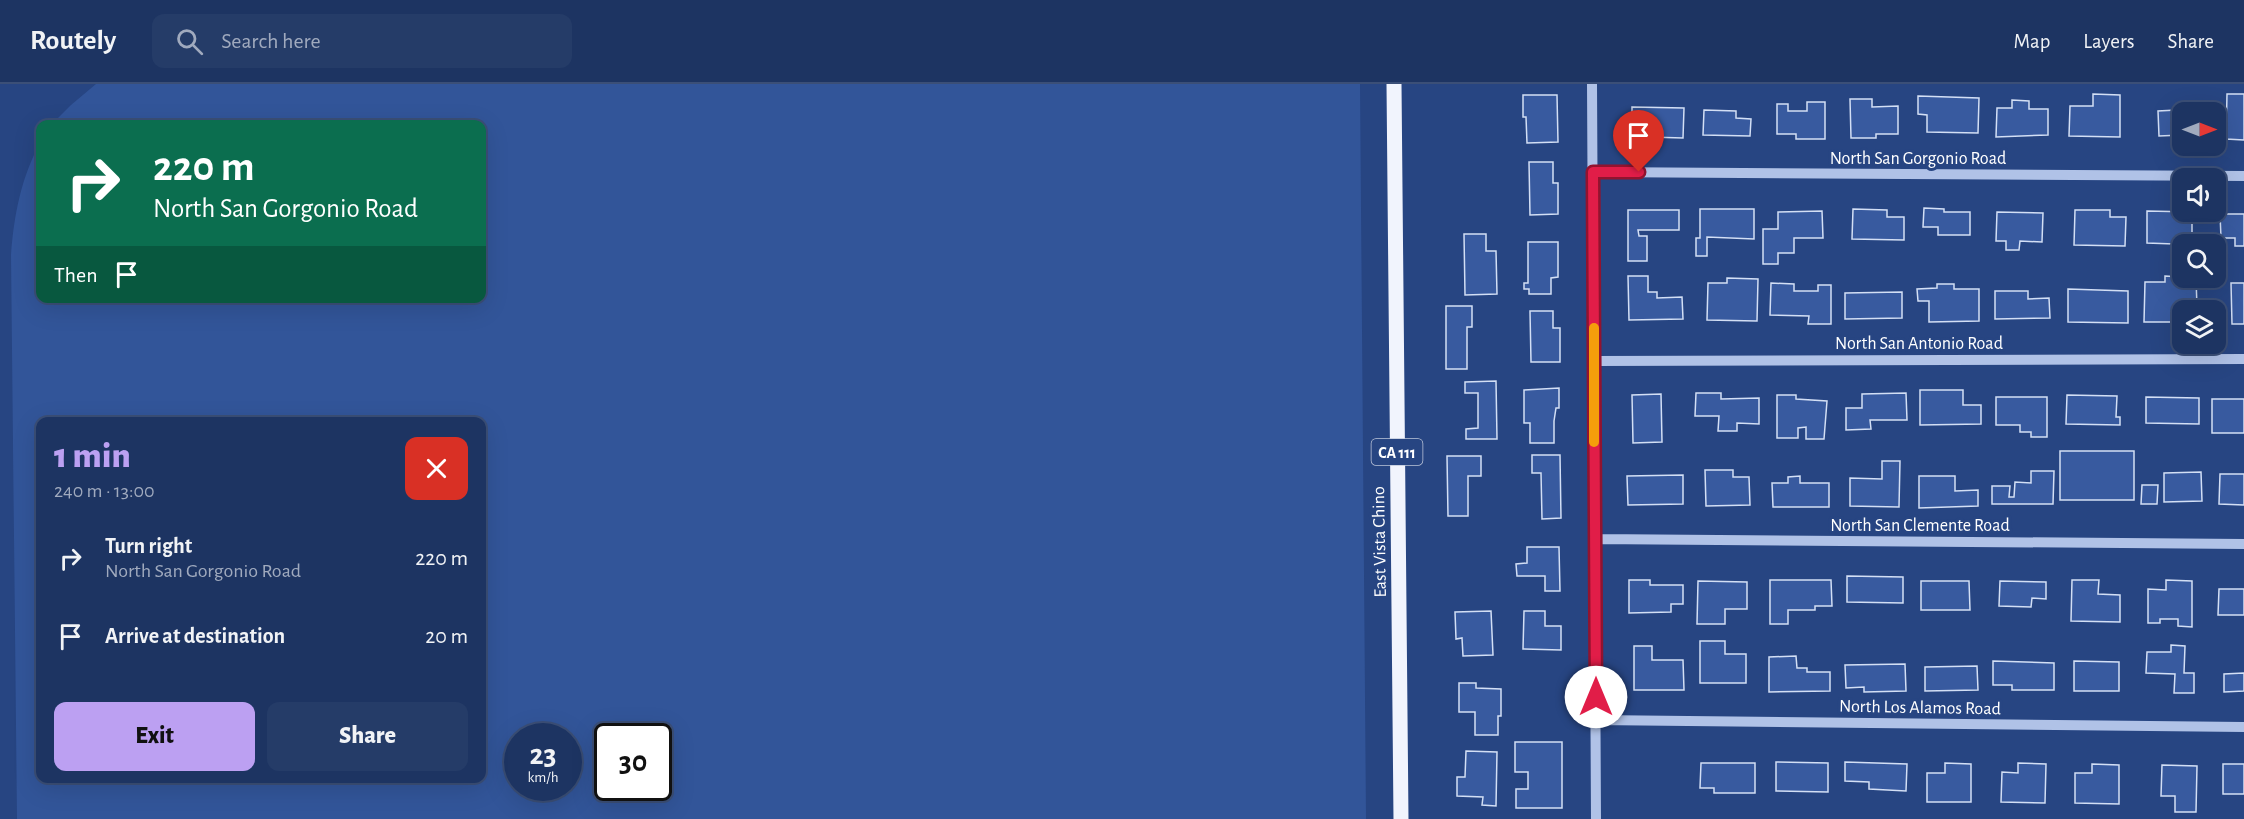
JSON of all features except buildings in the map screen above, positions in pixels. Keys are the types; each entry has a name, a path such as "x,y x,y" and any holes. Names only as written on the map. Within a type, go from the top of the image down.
{"main road":[{"name":"East Vista Chino","path":"1394,84 1401,819"}],"street":[{"path":"1592,84 1596,819"},
{"name":"North San Gorgonio Road","path":"1593,172 2244,176"},
{"name":"North San Antonio Road","path":"1594,361 2244,359"},
{"name":"North San Clemente Road","path":"1595,539 2244,544"},
{"name":"North Los Alamos Road","path":"1596,720 2244,727"}],"shaded area":[{"path":"96,84 1360,84 1366,819 17,819 11,255 20,197 36,150 36,303 486,303 486,120 56,120"}],"slow traffic":[{"path":"1594,328 1594,442"}],"route":[{"path":"1596,697 1593,172 1639,172"}]}
